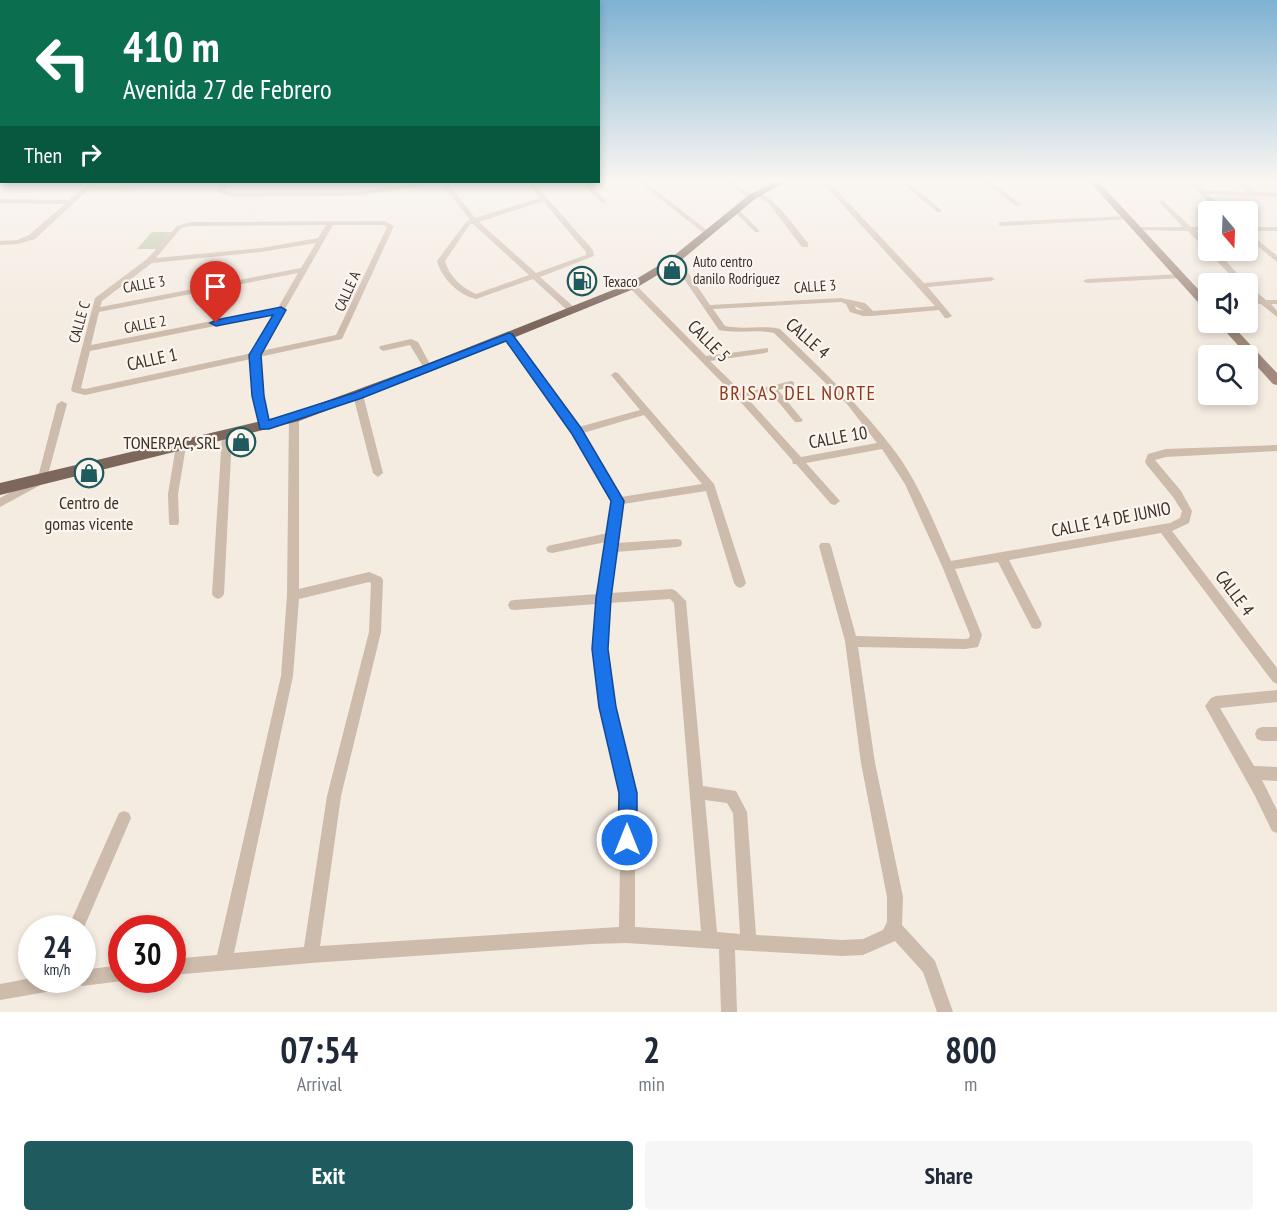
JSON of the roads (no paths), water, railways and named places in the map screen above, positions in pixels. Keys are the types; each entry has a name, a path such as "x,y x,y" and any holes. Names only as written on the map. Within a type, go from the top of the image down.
{"main road":[{"path":"0,489 265,426 358,395 632,286 675,260 714,227"},
{"path":"1138,229 1198,295"},
{"path":"1232,333 1277,381"}],"street":[{"path":"0,243 28,239 41,227"},
{"name":"CALLE C","path":"77,392 75,387 100,297 150,261 180,227"},
{"path":"265,426 258,396 255,355 328,227"},
{"name":"CALLE A","path":"339,337 390,227"},
{"path":"464,227 440,265 469,296 478,296 587,258 590,254 567,227"},
{"path":"481,227 572,310"},
{"path":"700,227 707,233"},
{"path":"753,227 757,231"},
{"path":"791,227 805,245"},
{"path":"868,227 948,316"},
{"path":"1138,229 1198,229"},
{"path":"1189,229 1198,238"},
{"path":"1258,229 1277,229"},
{"path":"150,261 250,251 320,240"},
{"path":"1258,243 1277,260"},
{"name":"CALLE 4","path":"675,260 725,329 766,328 780,333 850,402 885,445 910,483 975,630 974,643 851,641"},
{"path":"1222,261 1233,273"},
{"name":"CALLE 3","path":"95,310 304,270"},
{"path":"1087,281 1180,276"},
{"path":"922,285 991,279"},
{"name":"CALLE 5","path":"632,286 741,397 835,501"},
{"path":"1258,297 1277,315"},
{"name":"CALLE 3","path":"709,307 841,300 850,303 857,313 872,314 940,308"},
{"path":"1258,302 1277,302"},
{"name":"CALLE 2","path":"85,349 281,310"},
{"path":"509,336 577,431 618,501 603,598 602,660 608,707 628,793 627,935"},
{"name":"CALLE 1","path":"77,392 339,337"},
{"path":"383,348 411,342 415,344 428,368"},
{"path":"704,359 765,350"},
{"path":"615,375 710,487 740,583"},
{"path":"741,397 791,384"},
{"path":"772,389 798,420"},
{"path":"358,395 378,473"},
{"path":"0,503 42,479 62,404"},
{"path":"577,431 645,412"},
{"path":"224,962 287,676 293,595 294,418"},
{"path":"218,594 227,435"},
{"name":"CALLE 10","path":"797,460 885,445"},
{"path":"174,522 173,494 181,446"},
{"name":"CALLE 14 DE JUNIO","path":"948,566 1164,529 1181,522 1187,512 1177,494 1150,461 1153,456 1166,453 1277,448"},
{"path":"618,501 710,487"},
{"name":"CALLE 4","path":"1164,529 1277,678"},
{"path":"552,549 611,542 677,543"},
{"path":"186,966 311,955 627,935 842,948 863,947 889,936 894,928 896,906 868,764 851,641 825,546"},
{"path":"1001,556 1036,624"},
{"path":"293,595 369,577 378,580 375,632 334,796 311,955"},
{"path":"514,605 672,594 680,601 710,940"},
{"path":"1277,696 1216,702 1212,706 1277,826"},
{"path":"1262,734 1277,734"},
{"path":"1250,773 1277,774"},
{"path":"696,792 731,796 740,812 749,942"},
{"path":"82,915 124,818"},
{"path":"894,928 929,968 945,1012"},
{"path":"727,941 729,1012"},
{"path":"0,992 18,988"}],"place":[{"name":"Auto centro danilo Rodriguez","path":"672,270"},
{"name":"Texaco","path":"582,281"},
{"name":"TONERPAC, SRL","path":"241,442"},
{"name":"Centro de gomas vicente","path":"89,473"}],"district":[{"name":"BRISAS DEL NORTE","path":"798,393"}]}
